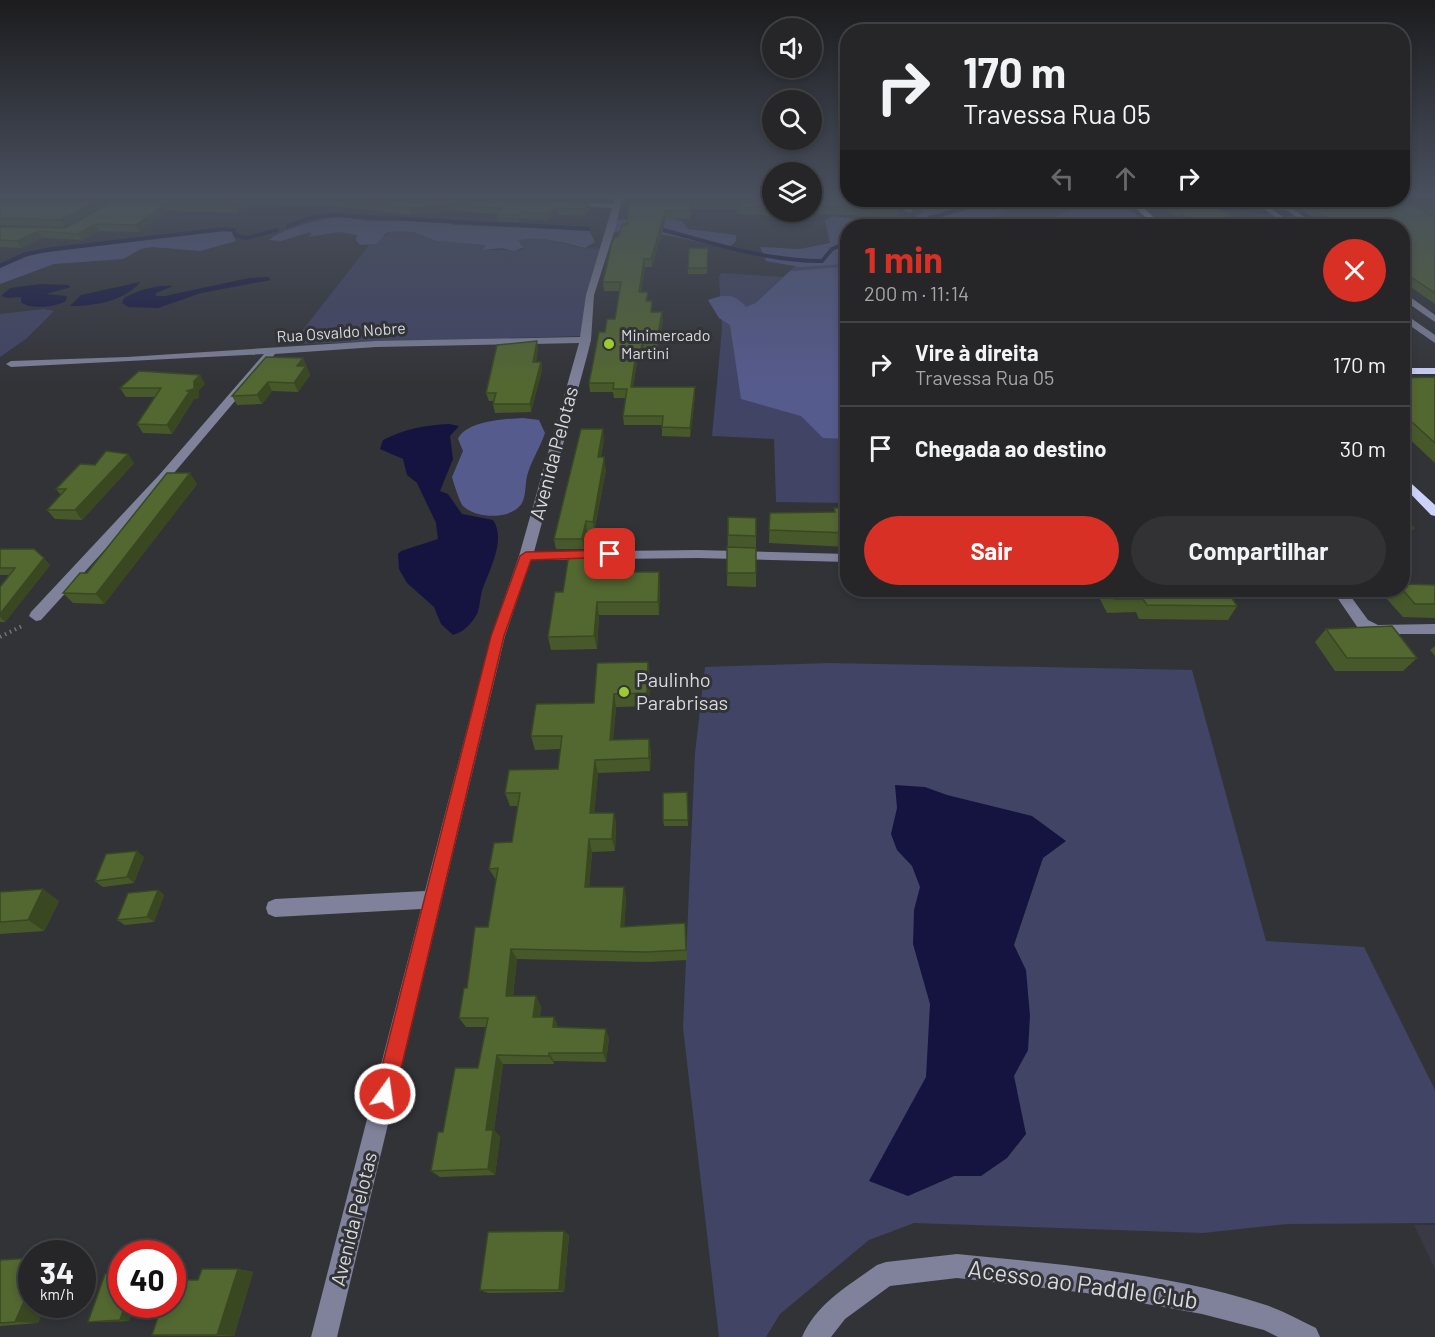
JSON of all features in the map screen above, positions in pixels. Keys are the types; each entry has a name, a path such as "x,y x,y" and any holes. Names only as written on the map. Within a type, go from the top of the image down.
{"main road":[{"path":"1410,371 1435,371"},
{"path":"1410,486 1435,512"}],"street":[{"name":"Avenida Pelotas","path":"324,1337 498,636 526,556 586,340 590,295 601,259"},
{"path":"1410,300 1435,319"},
{"path":"1410,321 1435,340"},
{"name":"Rua Osvaldo Nobre","path":"36,615 164,477 272,351 376,344 586,340"},
{"path":"10,364 127,360 272,351"},
{"path":"526,556 676,554 840,558"},
{"path":"1344,597 1363,624 1368,627 1435,629"},
{"path":"275,908 433,899"},
{"name":"Acesso ao Paddle Club","path":"815,1337 836,1310 886,1274 957,1266 1086,1280 1202,1301 1266,1318 1306,1337"}],"path":[{"path":"0,637 36,615"}],"shaded area":[{"path":"20,259 118,259 54,264 0,284 0,268"},
{"path":"358,259 604,259 583,336 292,344"},
{"path":"806,259 840,259 840,503 776,502 774,439 712,436 722,329 719,277 721,273 783,277"},
{"path":"840,259 840,264 800,267 766,261"},
{"path":"840,267 840,439 823,438 801,416 741,399 730,325 719,318 708,300 729,296 737,299 746,307 756,303 790,271"},
{"path":"268,277 271,280 201,293 158,308 128,307 122,303 124,298 130,295 154,287 173,286 156,293 156,296 165,296 249,278"},
{"path":"140,282 118,298 89,305 70,306 81,295"},
{"path":"40,284 71,287 46,294 67,296 66,301 50,306 30,306 21,302 21,297 1,296 10,288"},
{"path":"44,309 54,311 27,338 0,357 0,314"},
{"path":"523,418 539,420 545,433 526,479 522,503 517,509 502,515 485,515 469,510 463,506 452,477 463,451 458,439 462,433 477,425 496,420"},
{"path":"449,424 459,426 450,436 453,459 440,491 448,494 462,514 493,520 498,537 495,556 482,591 477,614 467,627 453,635 441,624 434,607 407,583 399,569 398,554 401,551 438,539 436,523 417,483 407,475 403,459 380,449 383,440 407,430"},
{"path":"829,663 1192,670 1266,941 1364,947 1435,1090 1435,1223 1287,1224 1203,1233 914,1223 869,1240 780,1314 766,1337 719,1337 683,1028 695,753 705,667"},
{"path":"895,785 925,787 947,795 1032,816 1066,841 1043,858 1014,945 1026,970 1030,1016 1028,1050 1014,1076 1026,1134 1007,1158 981,1176 954,1176 908,1196 869,1181 926,1077 930,1004 913,944 914,910 920,887 912,866 897,850 891,834 897,808"},
{"path":"1414,1225 1435,1225 1435,1269"}],"building":[{"path":"608,259 644,259 639,292 648,292 646,301 652,301 651,312 662,312 657,340 643,340 640,353 636,353 631,387 695,387 690,428 662,427 663,416 623,416 627,389 613,389 614,383 589,383 599,332 605,332 607,319 615,319 621,282 603,282"},
{"path":"688,259 707,259 707,268 688,268"},
{"path":"1410,259 1435,259 1435,293 1410,276"},
{"path":"537,341 533,362 541,362 530,404 493,404 496,393 486,393 497,345"},
{"path":"266,357 303,358 297,366 306,366 294,383 268,382 257,395 232,396"},
{"path":"139,371 200,375 194,381 194,389 186,391 190,391 167,425 137,424 161,388 120,388"},
{"path":"1435,377 1435,443 1410,420 1410,378"},
{"path":"581,429 603,429 598,457 604,457 604,460 593,522 586,521 582,539 554,539"},
{"path":"106,451 128,454 75,510 47,510 66,489 56,489 80,464 95,465"},
{"path":"167,473 190,473 96,594 63,593 80,573 87,573"},
{"path":"834,508 840,508 840,533 769,530 770,513 835,512"},
{"path":"728,517 756,518 756,536 728,535"},
{"path":"727,547 756,548 756,573 727,573"},
{"path":"0,549 34,549 44,558 0,614 0,587 15,568 0,568"},
{"path":"605,553 605,558 611,558 611,572 659,572 658,602 597,602 594,636 548,637 555,592 563,592 569,554"},
{"path":"1410,584 1435,585 1435,604 1415,604 1409,597"},
{"path":"1113,597 1231,597 1237,606 1147,605 1143,599 1114,599"},
{"path":"1392,626 1417,658 1347,658 1326,629"},
{"path":"648,662 647,693 614,694 610,740 649,739 649,758 595,760 590,813 614,813 612,839 589,839 585,887 624,887 621,927 685,923 686,950 646,952 511,949 506,996 536,996 533,1017 554,1017 553,1027 606,1029 603,1053 549,1053 549,1056 497,1055 486,1130 493,1130 488,1169 431,1171 438,1132 443,1132 455,1068 478,1068 488,1018 459,1018 464,988 467,988 475,927 488,927 498,868 489,869 494,843 512,842 520,793 505,793 509,770 558,769 562,736 531,736 536,704 594,703 597,663"},
{"path":"687,792 688,820 663,820 663,793"},
{"path":"137,851 127,877 95,881 106,854"},
{"path":"43,889 28,920 0,922 0,892"},
{"path":"158,890 147,917 117,920 128,893"},
{"path":"564,1231 559,1290 480,1290 488,1232"},
{"path":"18,1259 18,1315 15,1322 0,1323 1,1260"},
{"path":"202,1269 238,1269 217,1335 152,1335 158,1318 186,1318 186,1280 198,1280"},
{"path":"105,1274 108,1274 108,1318 121,1318 120,1320 88,1322 89,1318 96,1318 96,1299"}],"waterway":[{"path":"0,266 14,259"},
{"path":"794,259 823,259"}],"place":[{"name":"Minimercado Martini","path":"609,344"},
{"name":"Paulinho Parabrisas","path":"624,692"}],"route":[{"path":"385,1094 498,636 526,556 610,554"}]}
